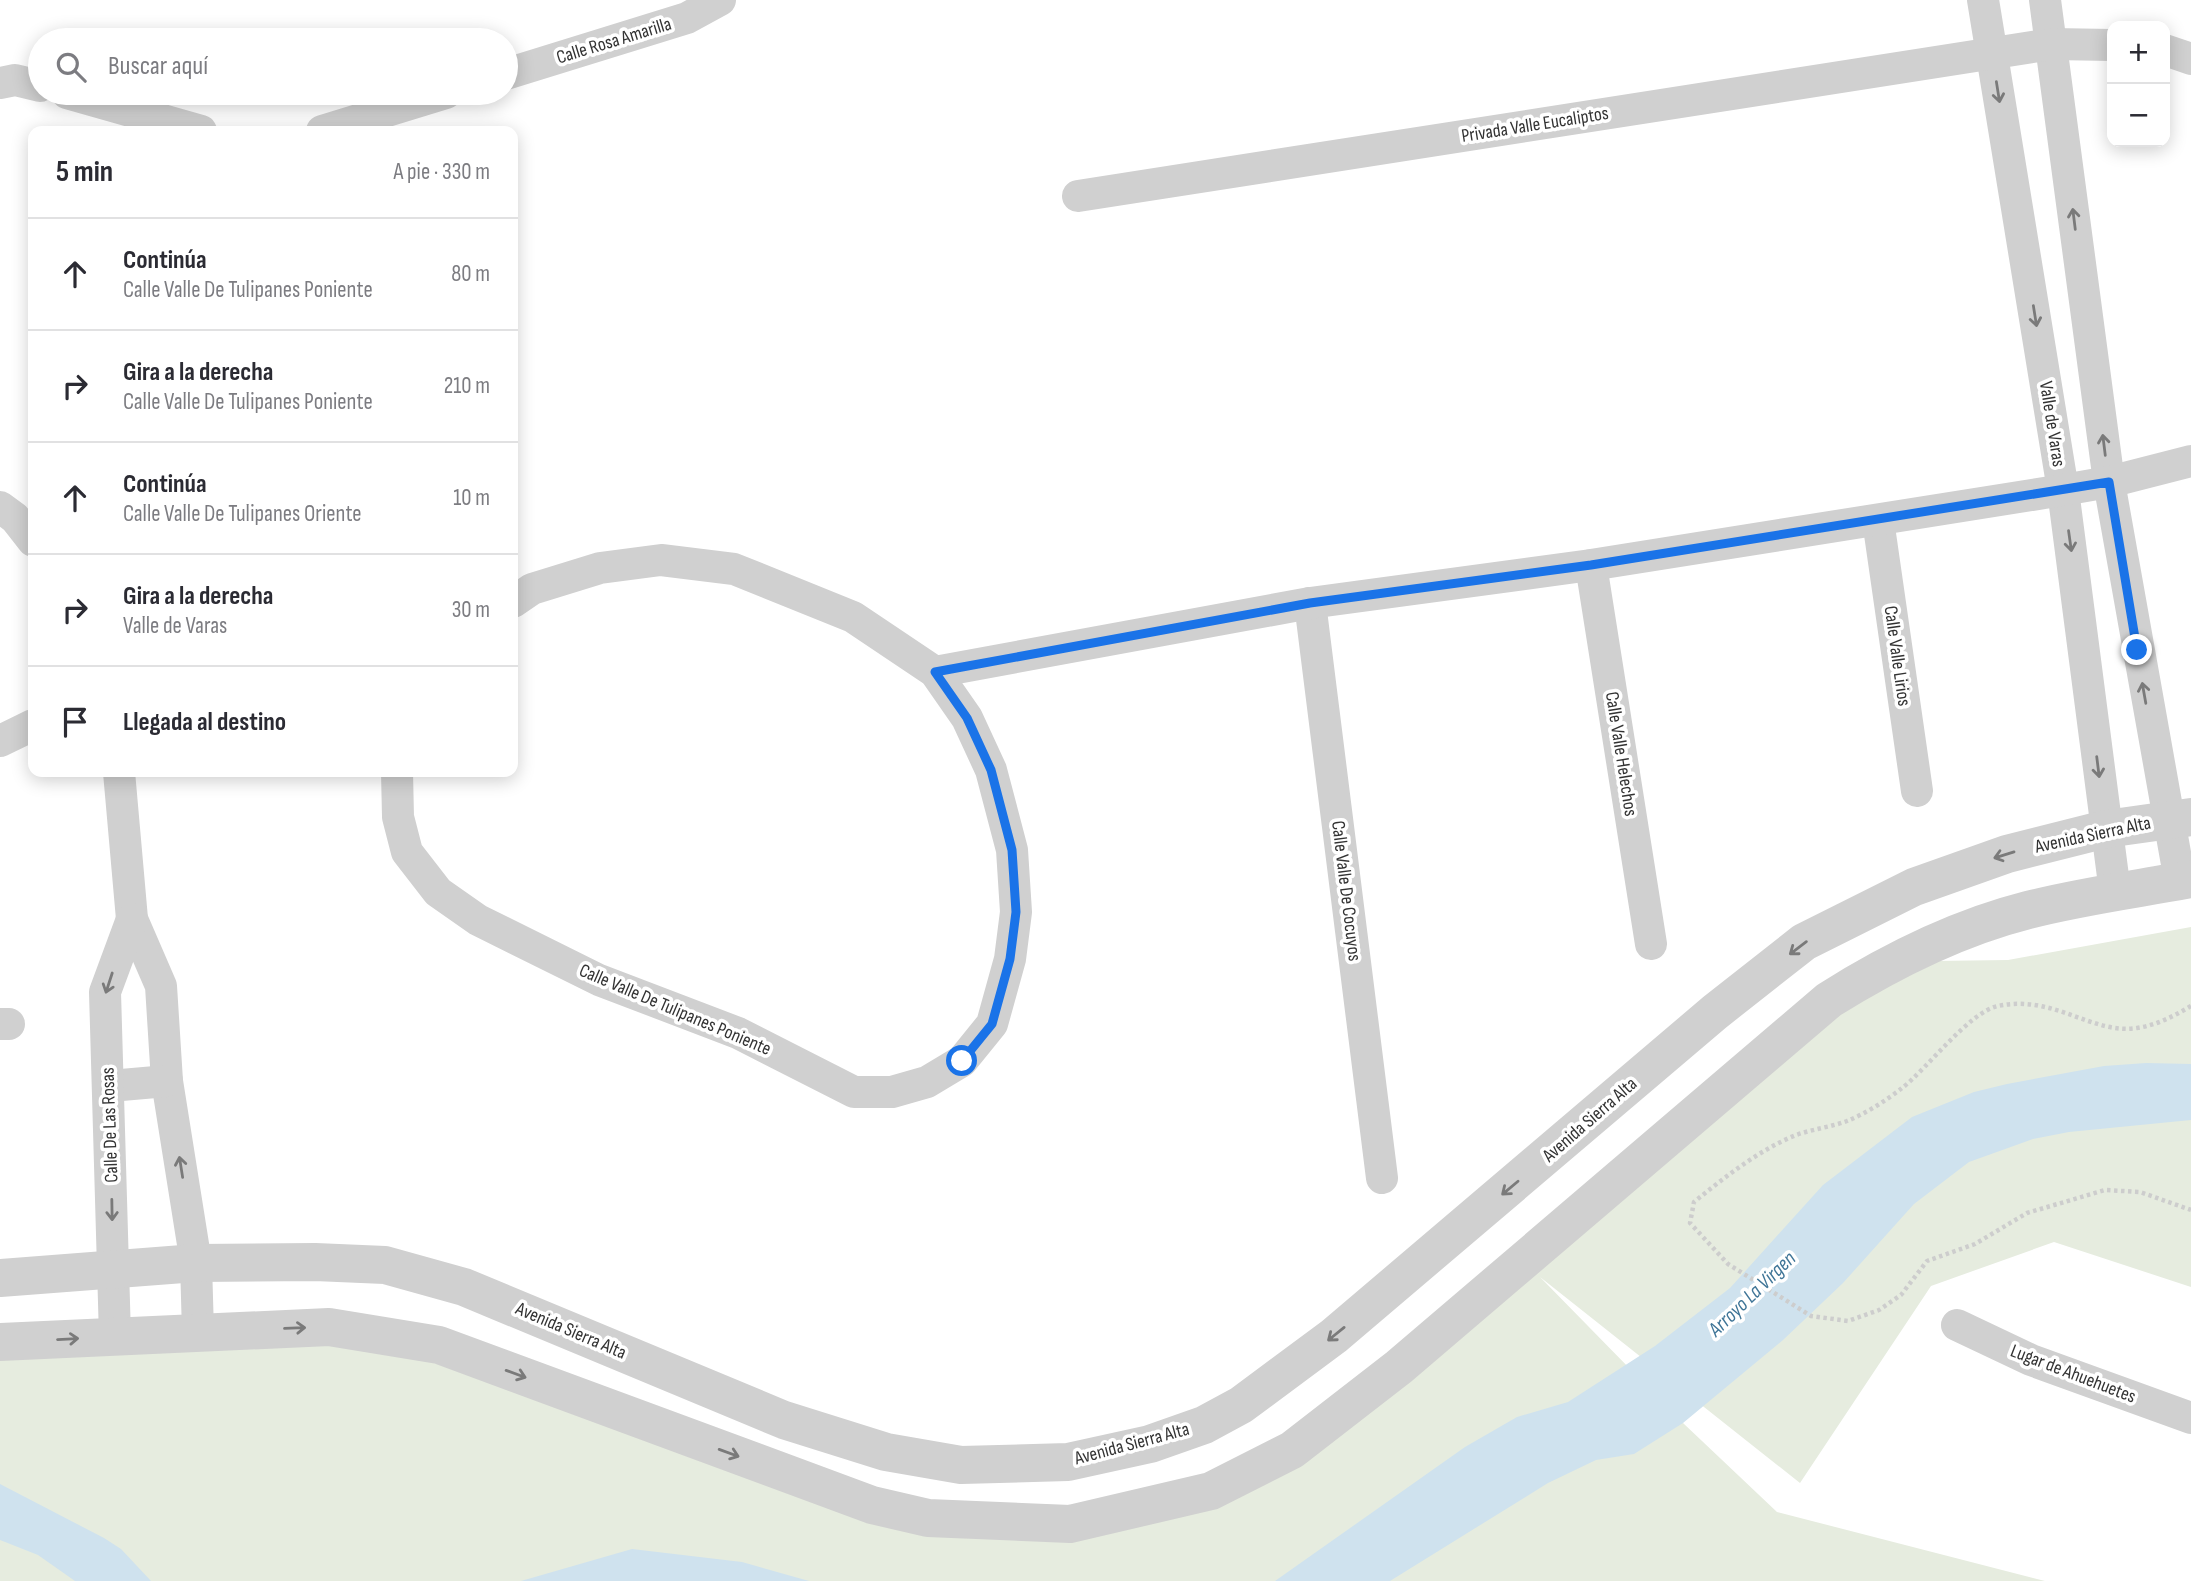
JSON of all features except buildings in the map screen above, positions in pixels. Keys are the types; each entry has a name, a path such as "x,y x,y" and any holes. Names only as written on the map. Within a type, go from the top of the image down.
{"street":[{"name":"Calle Rosa Amarilla","path":"518,70 687,18 720,0"},
{"name":"Valle de Varas","path":"1983,0 2063,490 2115,892"},
{"path":"0,1342 329,1327 439,1345 872,1505 928,1518 1070,1524 1137,1510 1211,1491 1292,1450 1399,1367 1829,1000 1877,970 1929,944 2027,910 2186,880 2179,818 2137,650 2109,482 2045,0"},
{"name":"Privada Valle Eucaliptos","path":"1078,196 2052,44 2107,45"},
{"path":"2170,52 2191,59"},
{"path":"0,83 15,80 28,83"},
{"path":"109,105 183,126"},
{"path":"338,126 407,105"},
{"path":"935,672 1310,603 1591,565 2063,490 2109,482 2191,461"},
{"path":"0,507 15,518 28,535"},
{"name":"Calle Valle Lirios","path":"1878,520 1917,791"},
{"name":"Calle Valle De Tulipanes Poniente","path":"397,777 398,817 407,852 438,892 478,920 599,980 737,1033 854,1092 892,1092 928,1083 962,1061 992,1024 1010,959 1016,912 1012,850 991,770 967,718 935,672 853,617 734,569 662,560 600,568 532,589 518,599"},
{"name":"Calle Valle Helechos","path":"1591,565 1651,944"},
{"name":"Calle Valle De Cocuyos","path":"1310,603 1382,1178"},
{"path":"2085,660 2137,650"},
{"path":"0,741 28,727"},
{"name":"Calle De Las Rosas","path":"119,777 132,919 161,986 167,1081 196,1263 198,1332"},
{"name":"Avenida Sierra Alta","path":"0,1278 196,1263 316,1262 385,1265 464,1287 784,1420 913,1458 961,1465 1068,1462 1150,1444 1204,1424 1241,1405 1324,1343 1715,1012 1804,942 1914,887 2007,854 2106,829 2179,818"},
{"name":"Calle De Las Rosas","path":"115,1337 110,1086 105,992 132,919"},
{"path":"110,1086 167,1081"},
{"name":"Lugar de Ahuehuetes","path":"1957,1325 2031,1360 2191,1419"}],"path":[{"path":"2191,1006 2167,1020 2135,1028 2100,1024 2065,1010 2029,1002 1995,1007 1960,1032 1902,1088 1849,1120 1796,1135 1734,1170 1694,1202 1690,1223 1728,1265 1811,1316 1848,1321 1879,1310 1901,1295 1927,1261 1975,1244 2027,1213 2105,1190 2140,1192 2191,1210"}],"shaded area":[{"path":"2191,927 2191,1287 2054,1242 1931,1286 1800,1483 1540,1277 1683,1423 1777,1512 2045,1581 0,1581 0,1343 329,1327 791,1476 996,1523 1211,1491 1858,993 1934,961 2008,960"}],"water":[{"name":"Arroyo La Virgen","path":"2191,1064 2191,1120 2069,1132 2033,1139 1969,1162 1914,1204 1843,1283 1783,1340 1683,1423 1634,1454 1596,1460 1548,1483 1390,1581 1275,1581 1465,1447 1517,1417 1568,1402 1655,1346 1730,1288 1823,1185 1912,1117 1974,1092 2007,1084 2104,1066"},
{"path":"0,1484 104,1538 121,1549 151,1581 75,1581 38,1555 0,1540"},
{"path":"632,1549 742,1562 809,1581 521,1581"}],"route":[{"path":"962,1061 992,1024 1010,959 1016,912 1012,850 991,770 967,718 935,672 1310,603 1591,565 2109,482 2137,650"}]}
